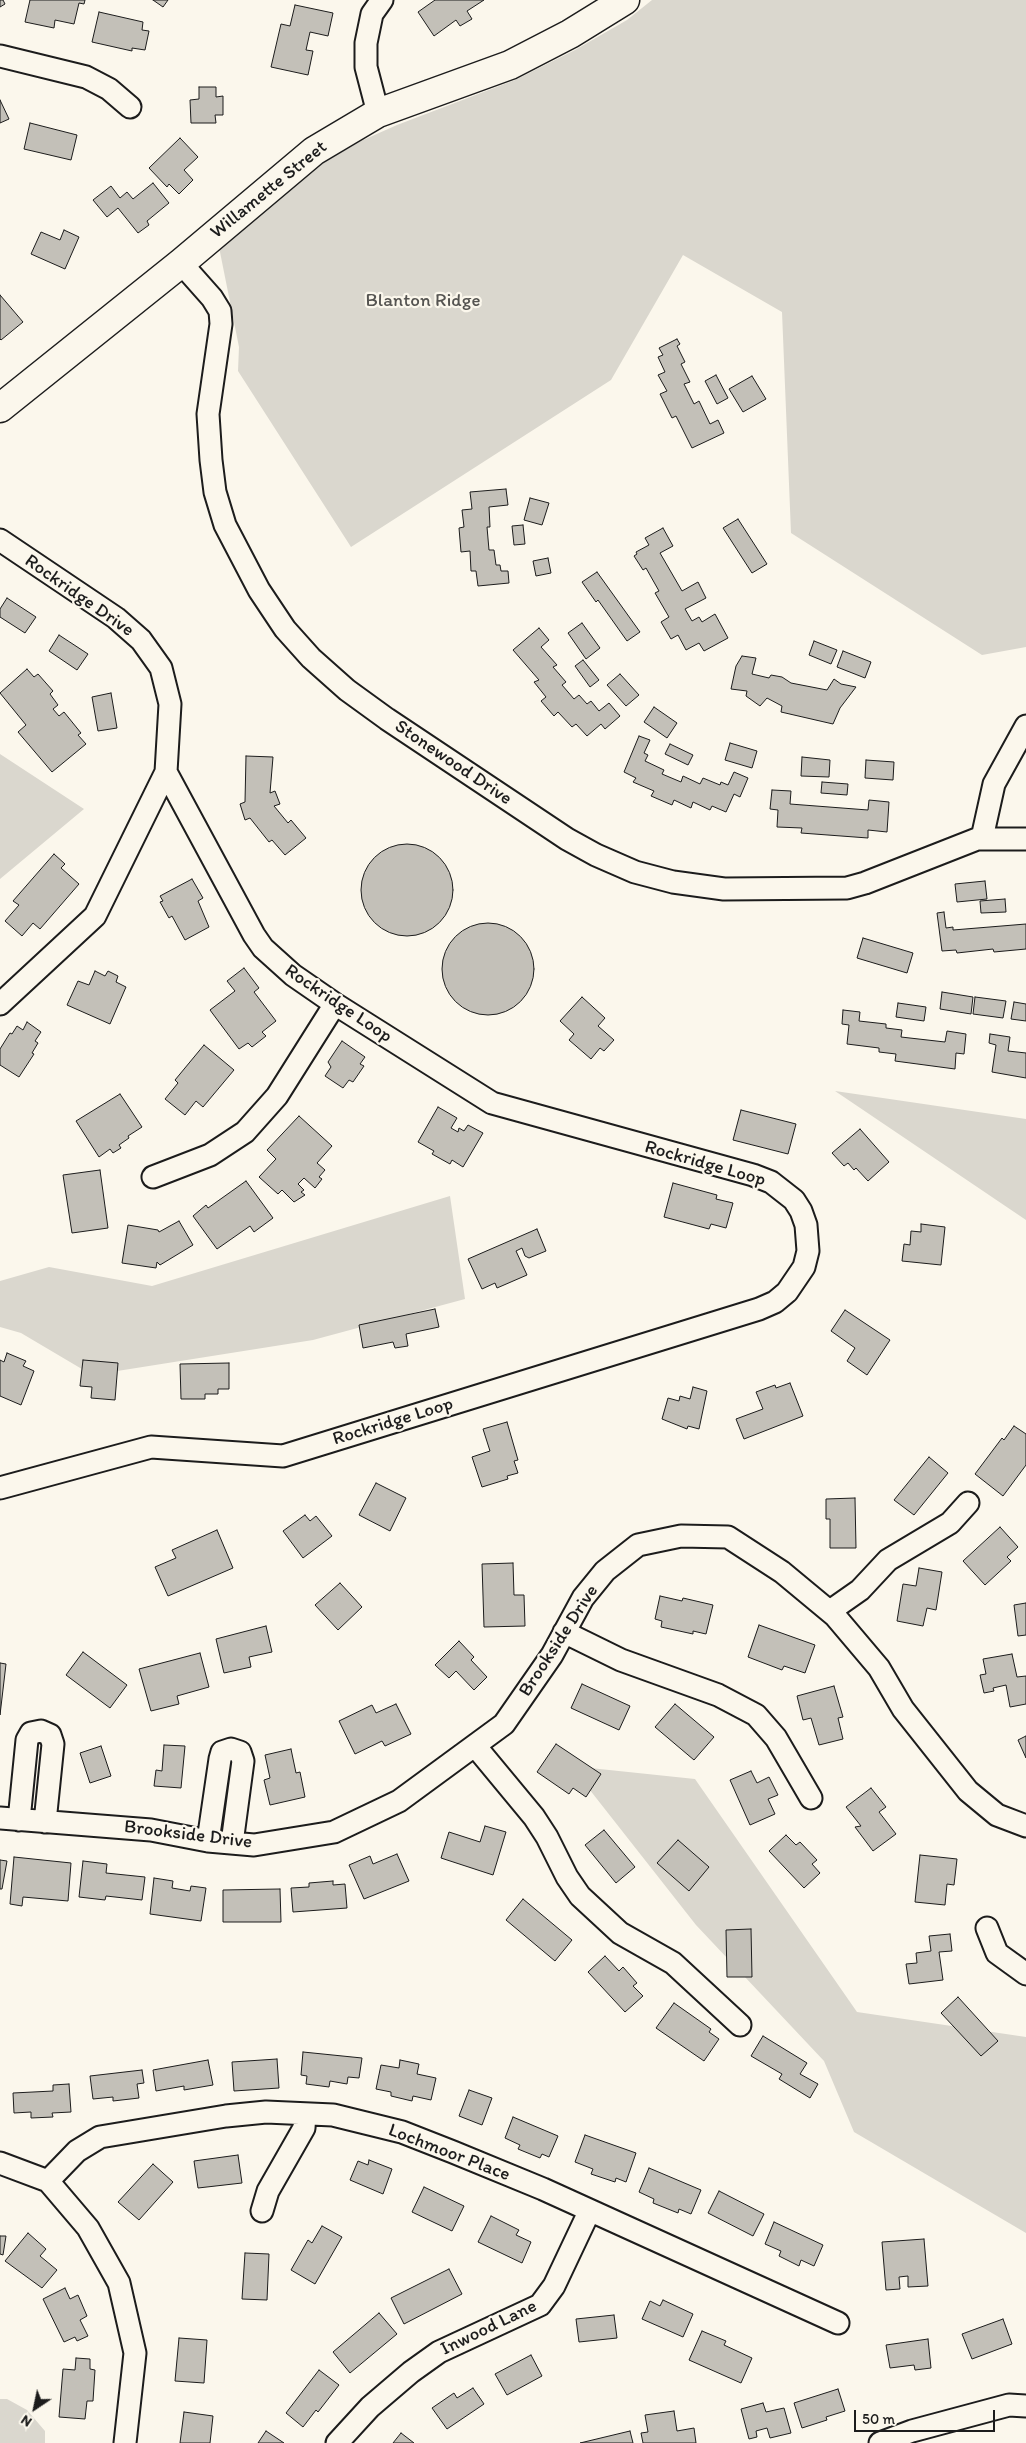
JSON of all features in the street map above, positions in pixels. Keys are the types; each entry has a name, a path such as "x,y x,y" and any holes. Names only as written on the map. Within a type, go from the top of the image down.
{"main road":[{"name":"Willamette Street","path":"0,408 181,263 314,151 378,113 510,65 570,34 625,0"}],"street":[{"path":"378,113 366,67 366,42 372,14 382,0"},
{"path":"0,56 86,77 110,89 130,106"},
{"name":"Stonewood Drive","path":"181,263 212,298 220,311 221,324 208,414 215,492 225,524 259,590 285,629 312,658 347,690 387,719 567,839 596,855 635,872 673,882 724,889 846,888 865,883 982,838 1026,839"},
{"name":"Rockridge Drive","path":"0,540 122,623 151,652 161,668 170,704 166,772"},
{"path":"982,838 994,784 1026,726"},
{"path":"0,1004 95,916 166,772"},
{"name":"Rockridge Loop","path":"0,1488 151,1447 283,1456 759,1309 775,1302 788,1292 804,1267 808,1251 806,1225 794,1200 771,1182 754,1175 492,1104 335,1004 288,971 263,948 166,772"},
{"path":"140,826 164,801 174,804 195,826"},
{"path":"153,1177 210,1155 245,1132 277,1096 335,1004"},
{"path":"830,1612 860,1590 888,1560 950,1523 968,1503"},
{"name":"Brookside Drive","path":"9,1819 151,1830 208,1841 254,1845 334,1832 399,1801 476,1747 504,1724 552,1655 583,1598 605,1571 638,1545 681,1536 728,1537 782,1572 830,1612 879,1668 903,1709 968,1791 997,1815 1026,1826"},
{"path":"564,1632 621,1660 718,1695 756,1715 776,1738 811,1798"},
{"path":"9,1819 27,1740 31,1733 41,1731 50,1735 53,1744 46,1822"},
{"path":"476,1747 534,1817 547,1836 567,1877 580,1896 620,1933 673,1963 740,2025"},
{"path":"208,1841 220,1759 222,1752 231,1749 240,1752 243,1761 232,1843"},
{"path":"987,1928 997,1953 1026,1974"},
{"name":"Lochmoor Place","path":"48,2181 77,2151 100,2138 226,2116 266,2112 333,2115 402,2132 543,2189 589,2212 838,2324"},
{"path":"262,2211 268,2191 304,2128 306,2114"},
{"path":"0,2163 48,2181 88,2228 119,2283 136,2353 125,2443"},
{"name":"Inwood Lane","path":"338,2443 376,2402 439,2352 540,2305 554,2286 589,2212"},
{"path":"880,2443 912,2431 1009,2405 1026,2406"}],"green space":[{"name":"Blanton Ridge","path":"652,0 1026,0 1026,647 982,655 791,533 782,312 683,255 611,380 351,547 238,371 239,347 219,247 326,161 361,141 397,125 515,80 575,50 627,20"},
{"path":"0,754 84,809 0,879"},
{"path":"835,1091 1026,1119 1026,1220"},
{"path":"450,1196 465,1299 313,1340 92,1375 21,1333 0,1327 0,1281 49,1267 152,1286"},
{"path":"571,1766 695,1779 857,2012 1026,2037 1026,2233 854,2132 824,2061 696,1925"},
{"path":"0,2399 7,2399 27,2410 45,2431 45,2443 0,2443"}],"building":[{"path":"0,0 3,0 5,4 0,7"},
{"path":"30,0 85,0 84,4 79,3 74,24 55,20 54,28 25,22"},
{"path":"153,0 168,0 163,7"},
{"path":"435,0 484,0 467,11 472,19 460,26 456,20 434,36 418,12"},
{"path":"295,5 333,13 328,36 310,32 306,50 313,51 308,75 271,67 281,24 290,26"},
{"path":"99,12 143,22 142,30 149,31 145,50 132,48 132,51 92,42"},
{"path":"199,87 216,87 216,97 223,96 223,115 215,115 216,123 191,123 190,100 199,99"},
{"path":"0,100 9,119 0,123"},
{"path":"30,123 77,135 71,160 24,149"},
{"path":"180,138 198,157 184,170 193,180 179,194 169,184 167,187 149,168"},
{"path":"153,183 169,203 147,221 149,225 138,233 118,208 107,217 93,200 111,186 120,198 127,192 133,199"},
{"path":"64,230 79,237 65,269 31,254 41,232 60,240"},
{"path":"0,295 23,322 1,340 0,339"},
{"path":"677,339 680,344 677,346 685,362 681,364 690,382 684,384 694,404 699,401 710,424 718,420 724,433 692,448 676,416 672,418 660,394 667,391 658,375 665,372 658,357 663,355 659,348"},
{"path":"716,375 728,398 717,404 705,381"},
{"path":"752,376 766,399 743,412 729,389"},
{"path":"506,489 508,505 489,507 490,527 487,527 489,550 494,550 496,565 500,565 501,571 508,571 509,583 478,586 476,571 471,571 470,551 461,552 459,528 464,527 462,510 472,509 470,492"},
{"path":"530,498 549,503 542,525 524,520"},
{"path":"738,519 767,564 752,573 723,528"},
{"path":"523,525 525,544 514,545 512,526"},
{"path":"663,528 673,546 660,553 682,591 698,582 706,598 685,609 692,621 699,617 702,622 715,614 728,638 704,651 699,643 686,650 678,635 671,639 661,622 669,617 655,593 659,591 646,568 643,570 634,556 637,554 636,552 649,545 645,538"},
{"path":"548,558 551,573 536,576 533,561"},
{"path":"597,572 640,632 627,641 598,600 596,602 582,582"},
{"path":"7,598 36,617 25,633 0,617 0,609"},
{"path":"582,623 600,648 586,659 568,633"},
{"path":"539,628 549,640 541,647 557,665 553,667 566,682 562,685 574,699 579,695 587,704 591,701 599,711 609,703 620,716 605,729 601,724 587,736 576,724 572,727 558,712 554,716 541,701 546,697 534,682 539,680 513,650"},
{"path":"59,635 88,654 77,670 49,651"},
{"path":"814,641 837,650 831,664 809,655"},
{"path":"843,651 871,662 865,678 837,667"},
{"path":"742,656 756,658 752,674 769,678 771,675 782,677 791,683 827,690 834,679 841,684 856,687 840,708 833,724 781,712 782,706 767,698 760,706 746,696 747,691 731,689 736,666"},
{"path":"583,660 599,680 590,687 575,666"},
{"path":"27,669 34,677 38,674 53,691 50,694 58,705 53,709 59,716 64,712 81,733 78,735 86,744 52,772 18,732 26,725 0,693"},
{"path":"620,674 639,695 626,706 607,685"},
{"path":"111,693 117,728 98,731 92,697"},
{"path":"654,707 677,723 667,738 644,722"},
{"path":"639,736 650,740 644,753 648,755 645,761 664,770 662,774 681,782 683,776 700,784 703,778 720,785 721,782 728,785 734,772 748,778 740,797 734,794 726,812 712,806 710,810 693,802 691,808 674,800 672,805 651,796 654,791 633,782 636,778 624,772"},
{"path":"730,743 757,751 752,768 725,760"},
{"path":"670,744 693,755 688,765 665,754"},
{"path":"246,756 273,757 270,793 275,791 280,804 274,806 288,823 291,820 306,838 285,855 272,840 269,842 250,818 245,820 240,804 245,802"},
{"path":"802,757 830,760 829,777 801,776"},
{"path":"866,760 894,762 893,780 865,778"},
{"path":"822,782 848,784 847,795 821,793"},
{"path":"772,790 791,791 790,804 868,810 869,800 889,802 887,832 868,830 868,838 801,833 802,828 777,827 778,810 770,809"},
{"path":"407,844 425,847 440,857 450,872 453,890 450,908 440,923 425,933 407,936 389,933 374,923 364,908 361,890 364,872 374,857 389,847"},
{"path":"54,854 65,864 61,868 79,884 40,929 33,923 22,936 5,921 19,905 13,901"},
{"path":"192,879 203,898 198,901 209,927 185,940 172,916 169,918 160,902 163,901 160,896"},
{"path":"985,881 987,899 957,902 955,884"},
{"path":"1005,899 1006,912 981,913 980,901"},
{"path":"944,912 946,928 953,927 953,930 1026,924 1026,949 994,952 993,949 957,953 956,950 942,951 937,913"},
{"path":"488,923 506,926 521,936 531,951 534,969 531,987 521,1002 506,1012 488,1015 470,1012 455,1002 445,987 442,969 445,951 455,936 470,926"},
{"path":"863,938 913,953 907,973 857,958"},
{"path":"244,968 259,988 254,992 276,1021 262,1032 266,1036 252,1047 248,1043 239,1049 210,1010 235,991 227,981"},
{"path":"95,971 105,976 108,971 118,976 116,982 126,987 110,1024 67,1005 78,981 89,985"},
{"path":"942,992 973,997 971,1014 940,1009"},
{"path":"582,997 605,1018 598,1026 614,1040 604,1051 600,1048 591,1059 569,1040 574,1034 560,1021"},
{"path":"975,997 1006,1001 1003,1018 973,1014"},
{"path":"1014,1002 1026,1004 1026,1021 1011,1019"},
{"path":"898,1003 926,1007 924,1021 896,1017"},
{"path":"843,1010 860,1012 859,1021 886,1024 886,1028 902,1030 901,1037 945,1042 947,1031 966,1034 964,1054 956,1053 955,1069 895,1061 896,1054 879,1052 879,1048 847,1044 849,1025 842,1024"},
{"path":"27,1022 41,1032 35,1041 38,1043 32,1053 34,1054 19,1077 0,1065 0,1049 17,1026 23,1030"},
{"path":"990,1034 1010,1037 1008,1051 1026,1053 1026,1078 992,1072 996,1045 989,1043"},
{"path":"342,1041 365,1057 360,1064 364,1066 353,1082 349,1080 343,1088 325,1076 331,1067 328,1062"},
{"path":"204,1045 234,1070 203,1107 196,1101 185,1115 165,1099 178,1083 175,1080"},
{"path":"120,1094 142,1127 128,1136 129,1138 119,1145 121,1148 113,1153 110,1149 99,1157 76,1121"},
{"path":"438,1107 457,1118 451,1128 458,1132 459,1128 464,1131 468,1125 483,1133 463,1167 452,1160 450,1164 432,1154 434,1151 418,1142"},
{"path":"741,1110 796,1124 788,1154 733,1140"},
{"path":"299,1116 332,1146 317,1163 325,1170 319,1177 322,1179 315,1188 304,1178 298,1184 304,1190 301,1192 305,1195 294,1202 282,1190 278,1194 259,1177 276,1159 267,1150"},
{"path":"860,1129 889,1162 868,1181 856,1168 854,1170 848,1163 844,1166 832,1153"},
{"path":"100,1170 108,1228 72,1233 63,1175"},
{"path":"246,1181 273,1218 254,1232 250,1226 217,1249 193,1216 206,1205 208,1208"},
{"path":"673,1183 717,1195 716,1199 733,1203 726,1228 711,1224 709,1229 664,1217"},
{"path":"179,1221 193,1245 160,1265 157,1262 156,1268 122,1263 128,1225 158,1230 159,1232"},
{"path":"921,1224 945,1227 941,1265 902,1261 904,1244 910,1245 911,1231 921,1232"},
{"path":"537,1229 546,1251 529,1258 525,1256 522,1248 516,1251 527,1275 497,1288 495,1283 482,1289 468,1259"},
{"path":"435,1309 439,1327 406,1334 408,1346 395,1348 393,1342 363,1348 359,1325"},
{"path":"845,1310 890,1340 867,1375 847,1361 855,1348 831,1331"},
{"path":"7,1353 26,1361 23,1366 34,1371 21,1405 0,1396 0,1360 4,1362"},
{"path":"83,1360 118,1363 115,1400 91,1398 92,1387 80,1386"},
{"path":"229,1363 229,1389 218,1389 218,1394 205,1394 205,1399 181,1399 180,1364"},
{"path":"790,1383 803,1416 744,1439 736,1419 763,1409 756,1392 775,1385 776,1388"},
{"path":"693,1387 707,1391 699,1429 688,1426 687,1429 662,1419 668,1398 679,1401 680,1396 690,1399"},
{"path":"507,1422 518,1460 514,1461 518,1473 507,1476 508,1479 482,1487 472,1457 490,1451 483,1429"},
{"path":"1014,1426 1026,1434 1026,1465 1003,1496 975,1474 1002,1438 1004,1440"},
{"path":"929,1457 948,1473 914,1515 894,1500"},
{"path":"376,1483 406,1498 390,1531 359,1515"},
{"path":"855,1498 856,1548 830,1548 830,1519 826,1519 826,1499"},
{"path":"305,1515 310,1521 316,1516 332,1536 303,1558 283,1531"},
{"path":"1000,1527 1018,1547 1007,1557 1011,1561 985,1585 963,1561"},
{"path":"217,1530 233,1568 168,1596 155,1567 176,1558 172,1550"},
{"path":"513,1563 514,1595 524,1595 525,1626 484,1627 482,1564"},
{"path":"919,1568 942,1572 936,1610 927,1608 923,1626 897,1621 903,1584 916,1586"},
{"path":"340,1583 362,1607 338,1630 315,1605"},
{"path":"660,1596 682,1601 683,1598 713,1605 706,1634 693,1631 693,1634 661,1627 662,1621 655,1619"},
{"path":"1026,1603 1026,1635 1018,1636 1014,1605"},
{"path":"759,1625 815,1645 805,1673 784,1666 782,1670 748,1657"},
{"path":"266,1626 272,1652 249,1657 251,1667 224,1673 216,1639"},
{"path":"459,1641 474,1657 471,1660 487,1677 474,1690 456,1671 449,1678 435,1665"},
{"path":"83,1652 127,1685 110,1708 66,1675"},
{"path":"200,1653 209,1687 177,1696 179,1704 151,1711 139,1669"},
{"path":"1012,1654 1017,1677 1026,1676 1026,1704 1010,1707 1006,1685 993,1688 994,1691 984,1693 980,1675 986,1674 983,1659"},
{"path":"0,1663 6,1664 0,1715"},
{"path":"582,1684 630,1706 619,1730 571,1708"},
{"path":"834,1686 843,1717 838,1718 843,1739 819,1745 811,1718 803,1720 797,1696"},
{"path":"396,1704 411,1734 385,1746 382,1741 355,1754 339,1721 372,1705 376,1713"},
{"path":"675,1704 714,1737 694,1760 655,1727"},
{"path":"1026,1736 1026,1758 1018,1740"},
{"path":"556,1744 601,1774 586,1797 573,1788 569,1794 537,1772"},
{"path":"164,1745 185,1746 181,1788 154,1786 156,1770 162,1771"},
{"path":"101,1746 111,1776 90,1783 80,1753"},
{"path":"291,1749 296,1773 300,1772 305,1797 270,1805 264,1780 270,1778 265,1755"},
{"path":"751,1771 757,1783 769,1777 778,1795 768,1799 775,1814 750,1825 730,1780"},
{"path":"871,1788 886,1807 879,1812 896,1834 873,1851 855,1827 861,1826 846,1807"},
{"path":"485,1826 506,1832 493,1875 441,1858 449,1832 480,1842"},
{"path":"604,1830 635,1867 616,1883 585,1845"},
{"path":"786,1835 796,1845 800,1842 817,1860 812,1864 820,1873 804,1888 769,1851"},
{"path":"678,1840 709,1867 689,1891 657,1863"},
{"path":"397,1854 409,1881 364,1899 349,1865 370,1856 373,1864"},
{"path":"920,1855 957,1859 954,1885 947,1884 945,1905 915,1902"},
{"path":"14,1857 71,1863 68,1901 23,1897 22,1906 10,1904"},
{"path":"0,1860 7,1861 2,1889 0,1889"},
{"path":"83,1861 107,1864 106,1873 145,1877 142,1900 106,1896 105,1900 79,1897"},
{"path":"154,1878 173,1881 172,1888 190,1891 191,1886 206,1888 201,1921 150,1914"},
{"path":"333,1881 333,1885 345,1884 347,1908 293,1912 291,1888 309,1887 309,1883"},
{"path":"280,1889 281,1922 223,1922 223,1890"},
{"path":"523,1899 572,1940 555,1961 506,1920"},
{"path":"751,1929 752,1977 727,1977 726,1930"},
{"path":"950,1934 952,1951 939,1952 943,1980 909,1984 906,1964 917,1963 916,1953 931,1951 929,1936"},
{"path":"605,1956 619,1971 623,1967 637,1983 633,1986 643,1996 625,2012 588,1972"},
{"path":"958,1997 998,2041 981,2056 941,2013"},
{"path":"674,2003 711,2029 709,2032 719,2039 704,2061 656,2028"},
{"path":"763,2036 807,2063 800,2074 818,2084 810,2098 779,2079 782,2074 751,2056"},
{"path":"303,2052 362,2058 359,2078 348,2077 347,2084 330,2081 329,2087 306,2084 307,2076 301,2075"},
{"path":"277,2059 279,2088 234,2091 232,2062"},
{"path":"208,2060 213,2085 184,2090 184,2086 156,2091 153,2070"},
{"path":"400,2060 419,2064 417,2074 436,2078 431,2100 413,2096 412,2101 391,2096 391,2092 376,2089 381,2065 399,2068"},
{"path":"142,2070 144,2083 137,2084 139,2098 113,2101 113,2097 93,2099 90,2076"},
{"path":"69,2084 71,2112 52,2113 53,2117 31,2118 31,2112 14,2113 13,2093 53,2091 53,2085"},
{"path":"469,2090 492,2098 482,2125 459,2116"},
{"path":"513,2117 558,2136 549,2157 542,2154 540,2158 518,2149 520,2145 505,2138"},
{"path":"585,2135 636,2153 626,2182 616,2178 615,2182 591,2174 593,2169 575,2162"},
{"path":"238,2155 242,2183 198,2188 194,2161"},
{"path":"369,2160 392,2169 383,2194 350,2180 358,2161 368,2165"},
{"path":"153,2164 173,2182 139,2220 118,2202"},
{"path":"649,2168 701,2190 691,2214 679,2209 678,2213 653,2203 654,2199 639,2192"},
{"path":"424,2187 464,2206 452,2231 412,2212"},
{"path":"719,2191 764,2214 753,2236 708,2213"},
{"path":"491,2216 519,2230 516,2235 531,2242 522,2263 478,2242"},
{"path":"774,2222 823,2245 814,2266 801,2260 799,2266 779,2256 781,2251 765,2244"},
{"path":"322,2226 342,2237 315,2284 291,2270 308,2240 312,2243"},
{"path":"28,2233 46,2249 40,2256 57,2270 42,2288 5,2261"},
{"path":"0,2236 6,2236 3,2255 0,2254"},
{"path":"924,2239 928,2286 908,2287 908,2276 899,2277 900,2289 886,2290 882,2242"},
{"path":"245,2253 269,2254 267,2300 242,2299"},
{"path":"449,2269 462,2294 404,2324 391,2298"},
{"path":"65,2288 70,2299 78,2295 87,2316 80,2320 88,2336 77,2341 75,2337 64,2342 43,2299"},
{"path":"663,2300 693,2314 683,2337 642,2319 650,2301 660,2306"},
{"path":"379,2313 397,2334 350,2373 333,2352"},
{"path":"614,2315 617,2338 579,2342 576,2319"},
{"path":"1003,2319 1012,2344 972,2359 962,2334"},
{"path":"702,2331 726,2341 724,2345 752,2358 741,2383 689,2360"},
{"path":"179,2338 207,2340 204,2383 175,2381"},
{"path":"928,2339 931,2368 915,2370 914,2365 890,2368 886,2345"},
{"path":"531,2355 542,2376 507,2395 495,2374"},
{"path":"76,2358 90,2359 90,2369 95,2370 93,2401 87,2401 85,2419 59,2417 63,2369 75,2370"},
{"path":"319,2370 339,2385 318,2412 316,2410 303,2427 286,2413"},
{"path":"473,2388 484,2404 447,2429 432,2408 454,2393 457,2398"},
{"path":"838,2389 845,2411 826,2417 827,2420 802,2428 794,2403"},
{"path":"763,2403 766,2412 784,2408 791,2433 770,2438 767,2428 756,2431 757,2437 749,2439 741,2409"},
{"path":"674,2411 677,2431 694,2428 696,2443 643,2443 641,2433 648,2432 645,2415"},
{"path":"184,2412 213,2416 210,2443 180,2443"},
{"path":"266,2431 284,2443 258,2443"},
{"path":"630,2431 633,2443 580,2443"},
{"path":"401,2433 414,2443 393,2443"}]}
